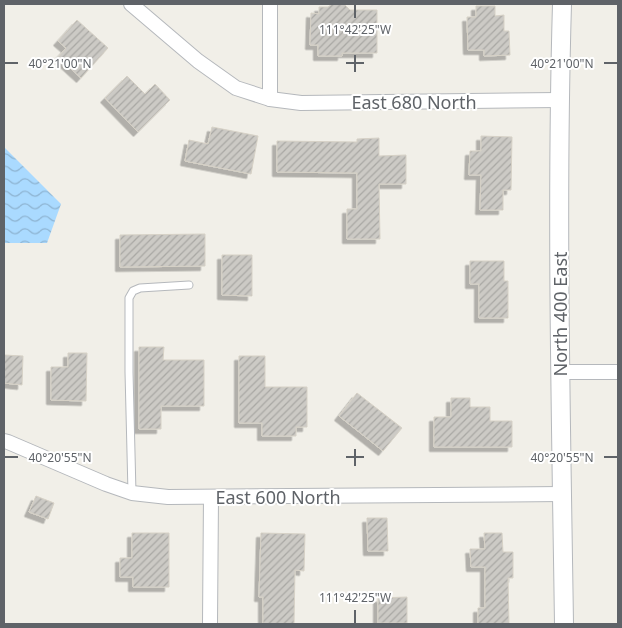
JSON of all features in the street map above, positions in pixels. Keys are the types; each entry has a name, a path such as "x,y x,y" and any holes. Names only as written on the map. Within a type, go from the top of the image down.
{"street":[{"name":"East 680 North","path":"131,4 198,61 236,88 270,99 301,103 559,100"},
{"path":"270,4 270,99"},
{"name":"North 400 East","path":"562,4 559,100 560,372 564,624"},
{"path":"560,372 618,372"},
{"name":"East 600 North","path":"4,441 132,494 168,497 562,494"},
{"path":"210,624 211,497"}],"lane":[{"path":"132,494 129,298 133,291 140,288 189,285"}],"water":[{"path":"4,147 61,204 47,243 4,243"}],"building":[{"path":"332,4 344,4 350,10 377,10 377,53 342,53 342,56 318,56 318,45 310,45 311,13 319,14 319,7 328,7"},
{"path":"476,6 495,6 495,16 504,15 504,31 509,31 510,55 484,56 484,50 468,50 467,17 476,17"},
{"path":"77,20 108,48 81,78 58,57 66,48 58,41"},
{"path":"127,76 145,94 155,84 170,100 138,132 105,98"},
{"path":"212,127 258,136 251,174 185,161 189,140 208,144"},
{"path":"481,136 512,137 511,190 503,190 503,210 480,210 481,175 469,175 470,151 481,151"},
{"path":"379,138 379,156 406,155 406,184 379,184 380,239 347,239 347,209 357,209 357,173 277,172 277,141 357,142 357,139"},
{"path":"205,234 205,266 120,267 120,235"},
{"path":"222,255 252,255 252,296 222,295"},
{"path":"470,261 504,261 504,281 508,281 508,318 479,318 479,284 470,284"},
{"path":"139,347 164,347 163,360 204,360 204,406 161,406 161,429 139,429"},
{"path":"68,353 87,353 86,401 51,400 51,367 68,367"},
{"path":"4,355 23,356 22,385 4,383"},
{"path":"239,356 265,356 265,387 307,387 307,427 296,427 296,436 262,436 262,423 239,423"},
{"path":"357,393 402,428 383,451 339,416"},
{"path":"451,398 470,398 470,407 490,407 490,421 512,421 512,447 434,447 434,417 451,417"},
{"path":"36,496 54,503 48,519 29,512"},
{"path":"367,518 387,518 388,551 368,551"},
{"path":"132,533 169,533 169,587 133,587 133,577 120,577 120,558 132,558"},
{"path":"261,533 305,534 304,571 295,570 294,624 263,624 263,597 259,597"},
{"path":"484,533 502,533 503,552 513,552 513,578 508,578 509,624 478,624 478,608 485,608 485,567 471,567 470,549 485,549"},
{"path":"407,597 407,623 378,623 378,598"}]}
